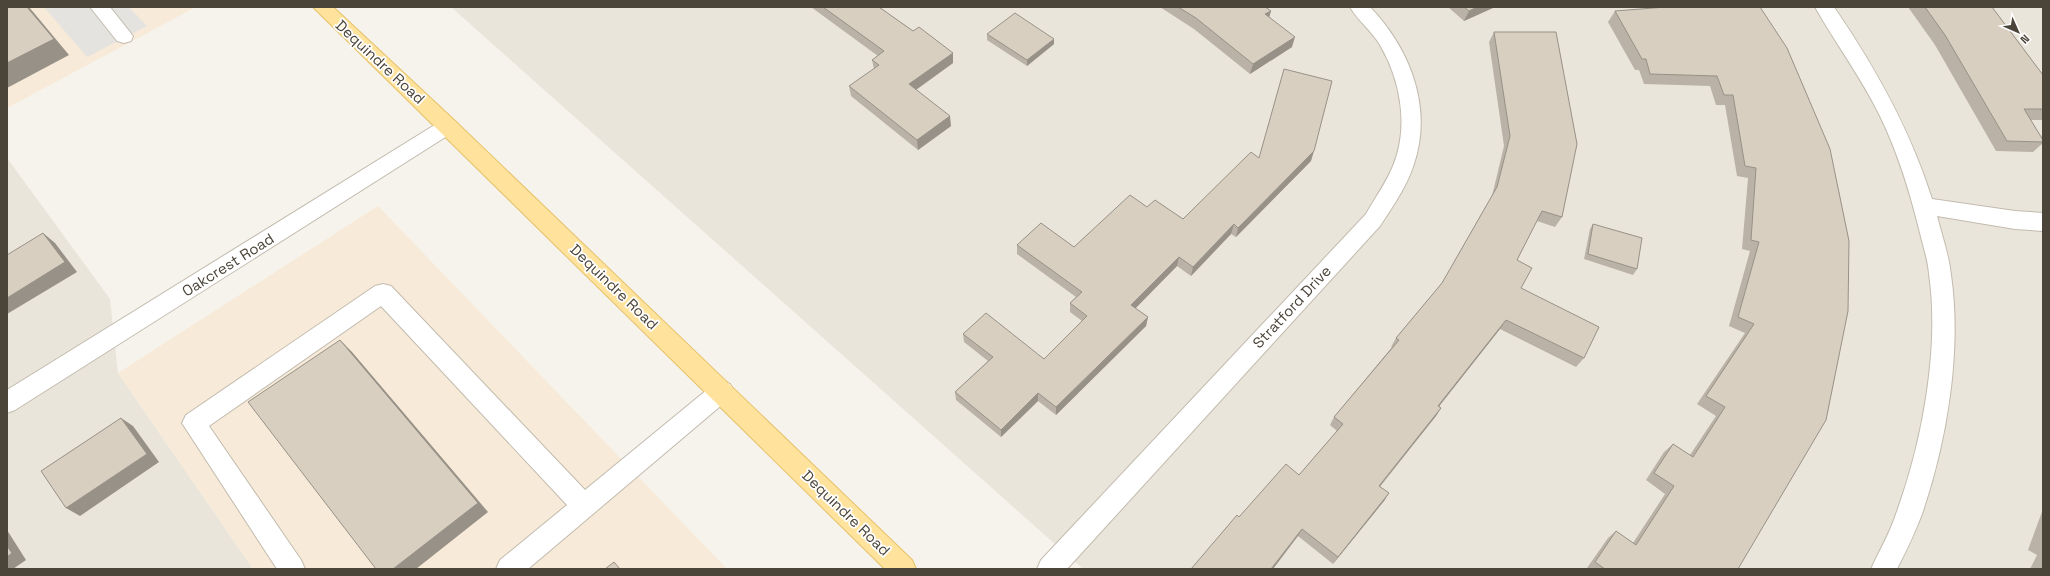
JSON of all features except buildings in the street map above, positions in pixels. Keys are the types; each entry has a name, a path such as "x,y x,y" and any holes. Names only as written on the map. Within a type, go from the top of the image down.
{"main road":[{"name":"Dequindre Road","path":"322,7 448,126 722,391 903,569"}],"street":[{"path":"100,7 124,36"},
{"name":"Stratford Drive","path":"1050,569 1373,220 1396,181 1409,144 1412,121 1411,103 1398,60 1385,36 1359,7"},
{"path":"1824,7 1875,86 1903,144 1925,206 1941,278 1941,360 1930,443 1909,515 1884,569"},
{"name":"Oakcrest Road","path":"7,403 448,126"},
{"path":"1925,206 2015,220 2043,222"},
{"path":"292,569 194,423 383,293 584,506"},
{"path":"509,569 722,391"}],"shaded area":[{"path":"7,7 196,7 7,108"},
{"path":"44,7 129,7 147,26 87,57"},
{"path":"451,7 2043,7 2043,569 1083,569"},
{"path":"7,158 110,299 118,373 253,569 7,569"},
{"path":"378,206 727,569 253,569 118,373"}]}
